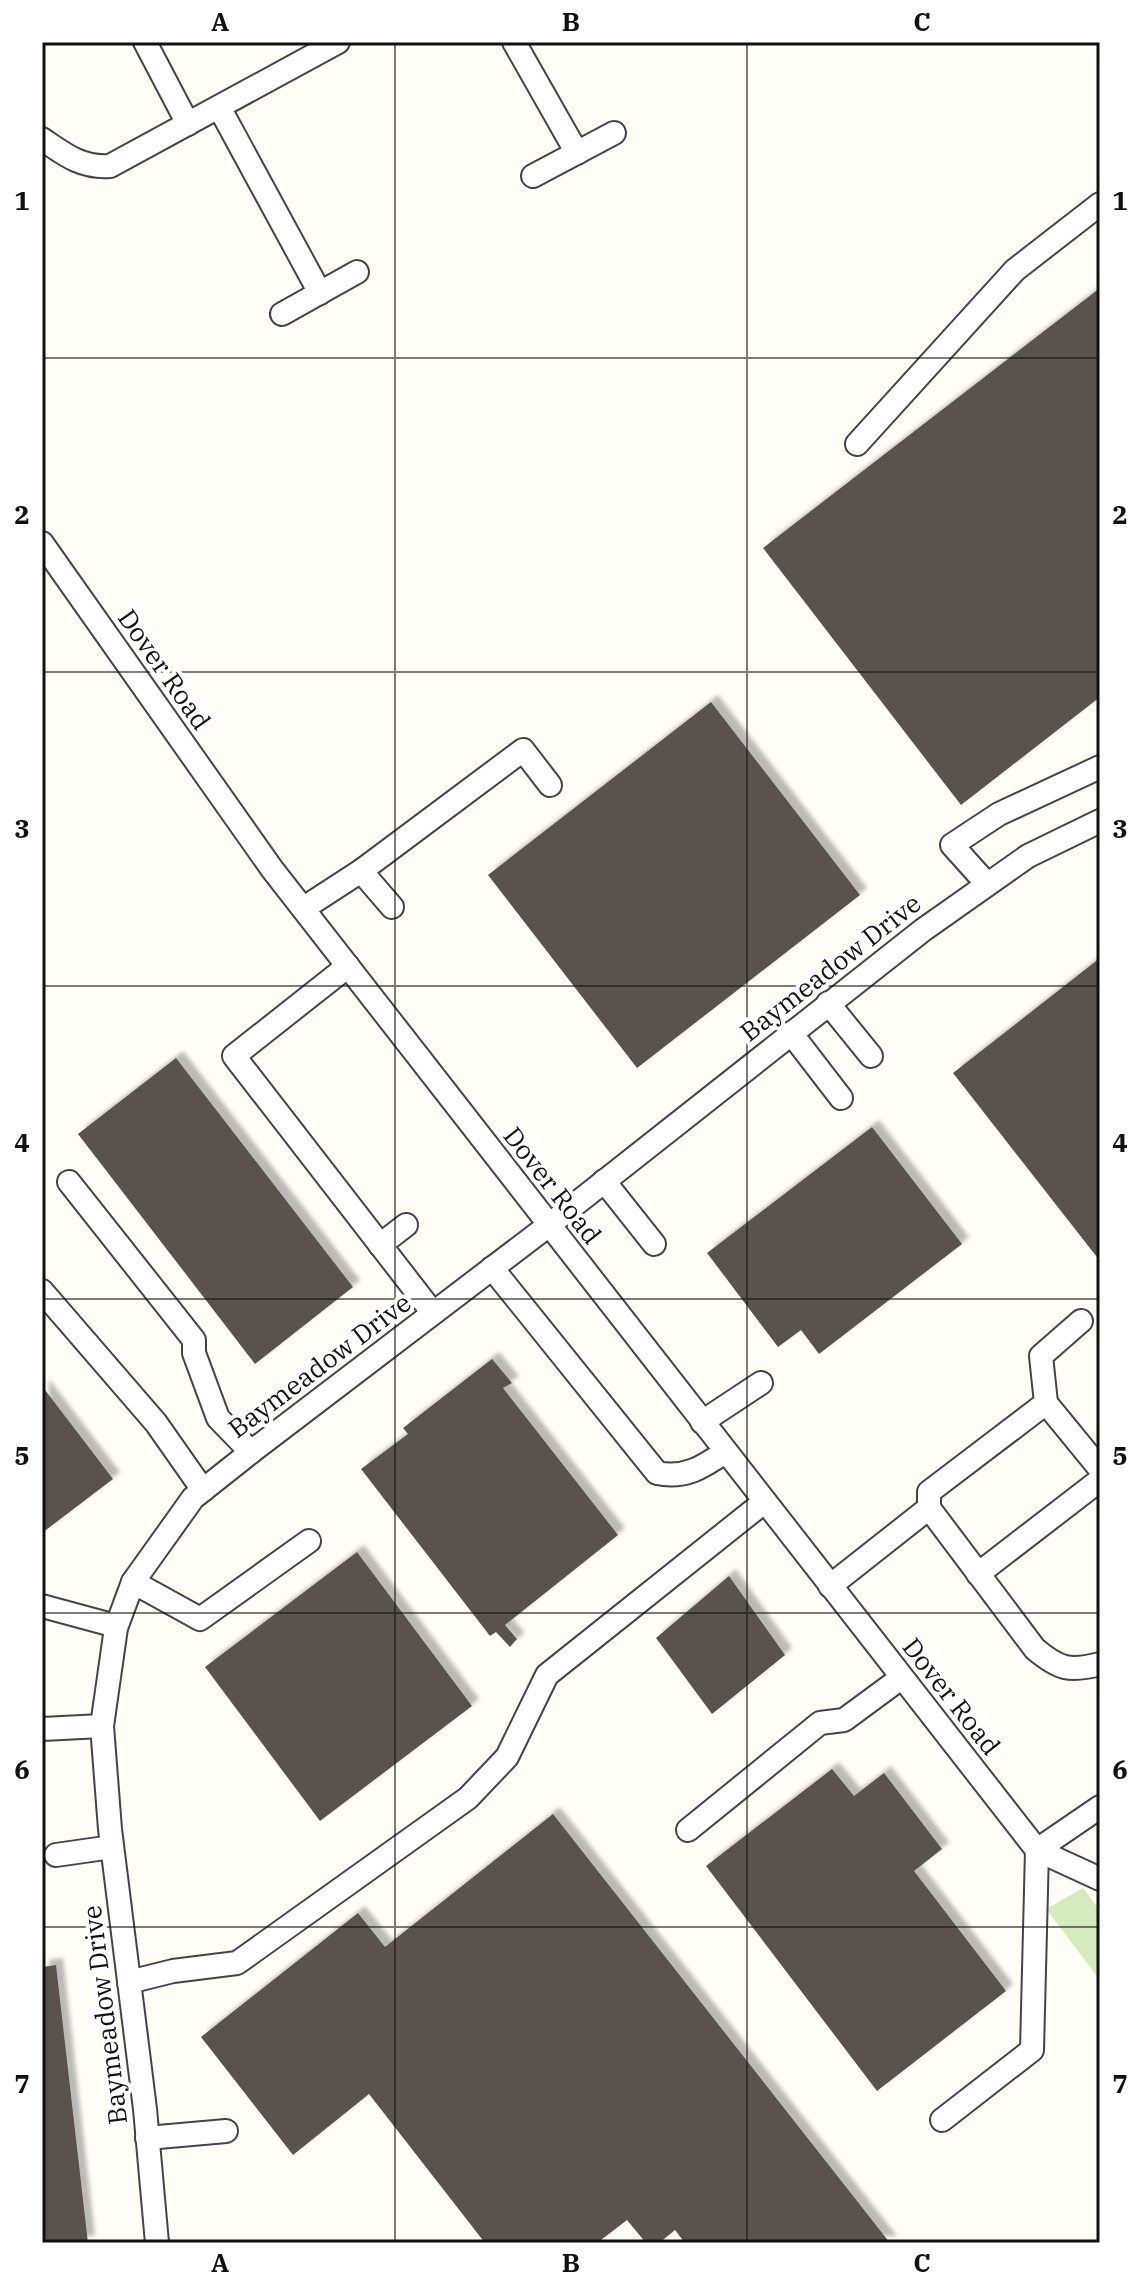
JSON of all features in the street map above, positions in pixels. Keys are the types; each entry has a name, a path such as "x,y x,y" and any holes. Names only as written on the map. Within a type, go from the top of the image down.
{"street":[{"path":"145,42 188,124"},
{"path":"42,139 67,158 96,167 110,166 338,42"},
{"path":"514,42 577,153"},
{"path":"219,107 320,293"},
{"path":"533,176 614,133"},
{"path":"857,444 1015,270 1100,204"},
{"path":"282,314 357,272"},
{"name":"Dover Road","path":"42,543 348,966 1037,1850"},
{"path":"304,908 361,871 523,750 550,785"},
{"path":"987,884 952,845 999,814 1100,767"},
{"name":"Baymeadow Drive","path":"157,2243 112,1847 102,1726 116,1626 133,1582 193,1498 251,1452 549,1225 828,1003 987,884 1028,856 1100,821"},
{"path":"361,871 392,907"},
{"path":"348,966 234,1056 433,1313"},
{"path":"828,1003 871,1056"},
{"path":"791,1033 841,1098"},
{"path":"604,1181 654,1244"},
{"path":"69,1182 194,1340 194,1353 218,1418 251,1452"},
{"path":"380,1245 406,1225"},
{"path":"492,1268 657,1473 674,1477 699,1470 725,1452"},
{"path":"42,1291 156,1423 203,1490"},
{"path":"1081,1321 1041,1356 1046,1403 1100,1469"},
{"path":"702,1422 761,1383"},
{"path":"1046,1403 929,1492 929,1508 1035,1649 1057,1667 1076,1669 1100,1664"},
{"path":"978,1574 1100,1480"},
{"path":"129,1982 173,1971 237,1963 468,1798 507,1757 547,1675 764,1502"},
{"path":"830,1586 929,1508"},
{"path":"133,1582 200,1619 309,1541"},
{"path":"42,1606 116,1626"},
{"path":"688,1830 820,1723 844,1720 901,1678"},
{"path":"42,1729 102,1726"},
{"path":"1037,1850 1100,1807"},
{"path":"56,1855 112,1847"},
{"path":"1037,1850 1100,1879"},
{"path":"942,2120 1032,2050 1037,1850"},
{"path":"147,2138 226,2131"}],"green space":[{"path":"1083,1888 1100,1911 1100,1980 1046,1909"}],"building":[{"path":"1100,288 1100,697 961,805 763,548"},
{"path":"711,702 860,895 637,1068 488,875"},
{"path":"1100,958 1100,1261 953,1073"},
{"path":"176,1058 353,1287 255,1364 78,1134"},
{"path":"872,1127 962,1244 819,1354 801,1330 778,1347 707,1253"},
{"path":"492,1359 512,1383 503,1388 618,1535 505,1625 517,1639 510,1647 496,1632 490,1636 361,1469 408,1434 403,1428"},
{"path":"42,1386 113,1479 42,1533"},
{"path":"357,1552 472,1706 320,1821 205,1667"},
{"path":"729,1576 785,1655 712,1714 656,1638"},
{"path":"832,1769 854,1796 884,1773 942,1849 914,1871 1006,1991 877,2091 706,1866"},
{"path":"553,1814 890,2243 685,2243 675,2230 659,2243 646,2243 627,2220 597,2243 485,2243 369,2094 293,2155 201,2037 358,1913 385,1947"},
{"path":"56,1965 88,2243 42,2243 42,1967"}]}
